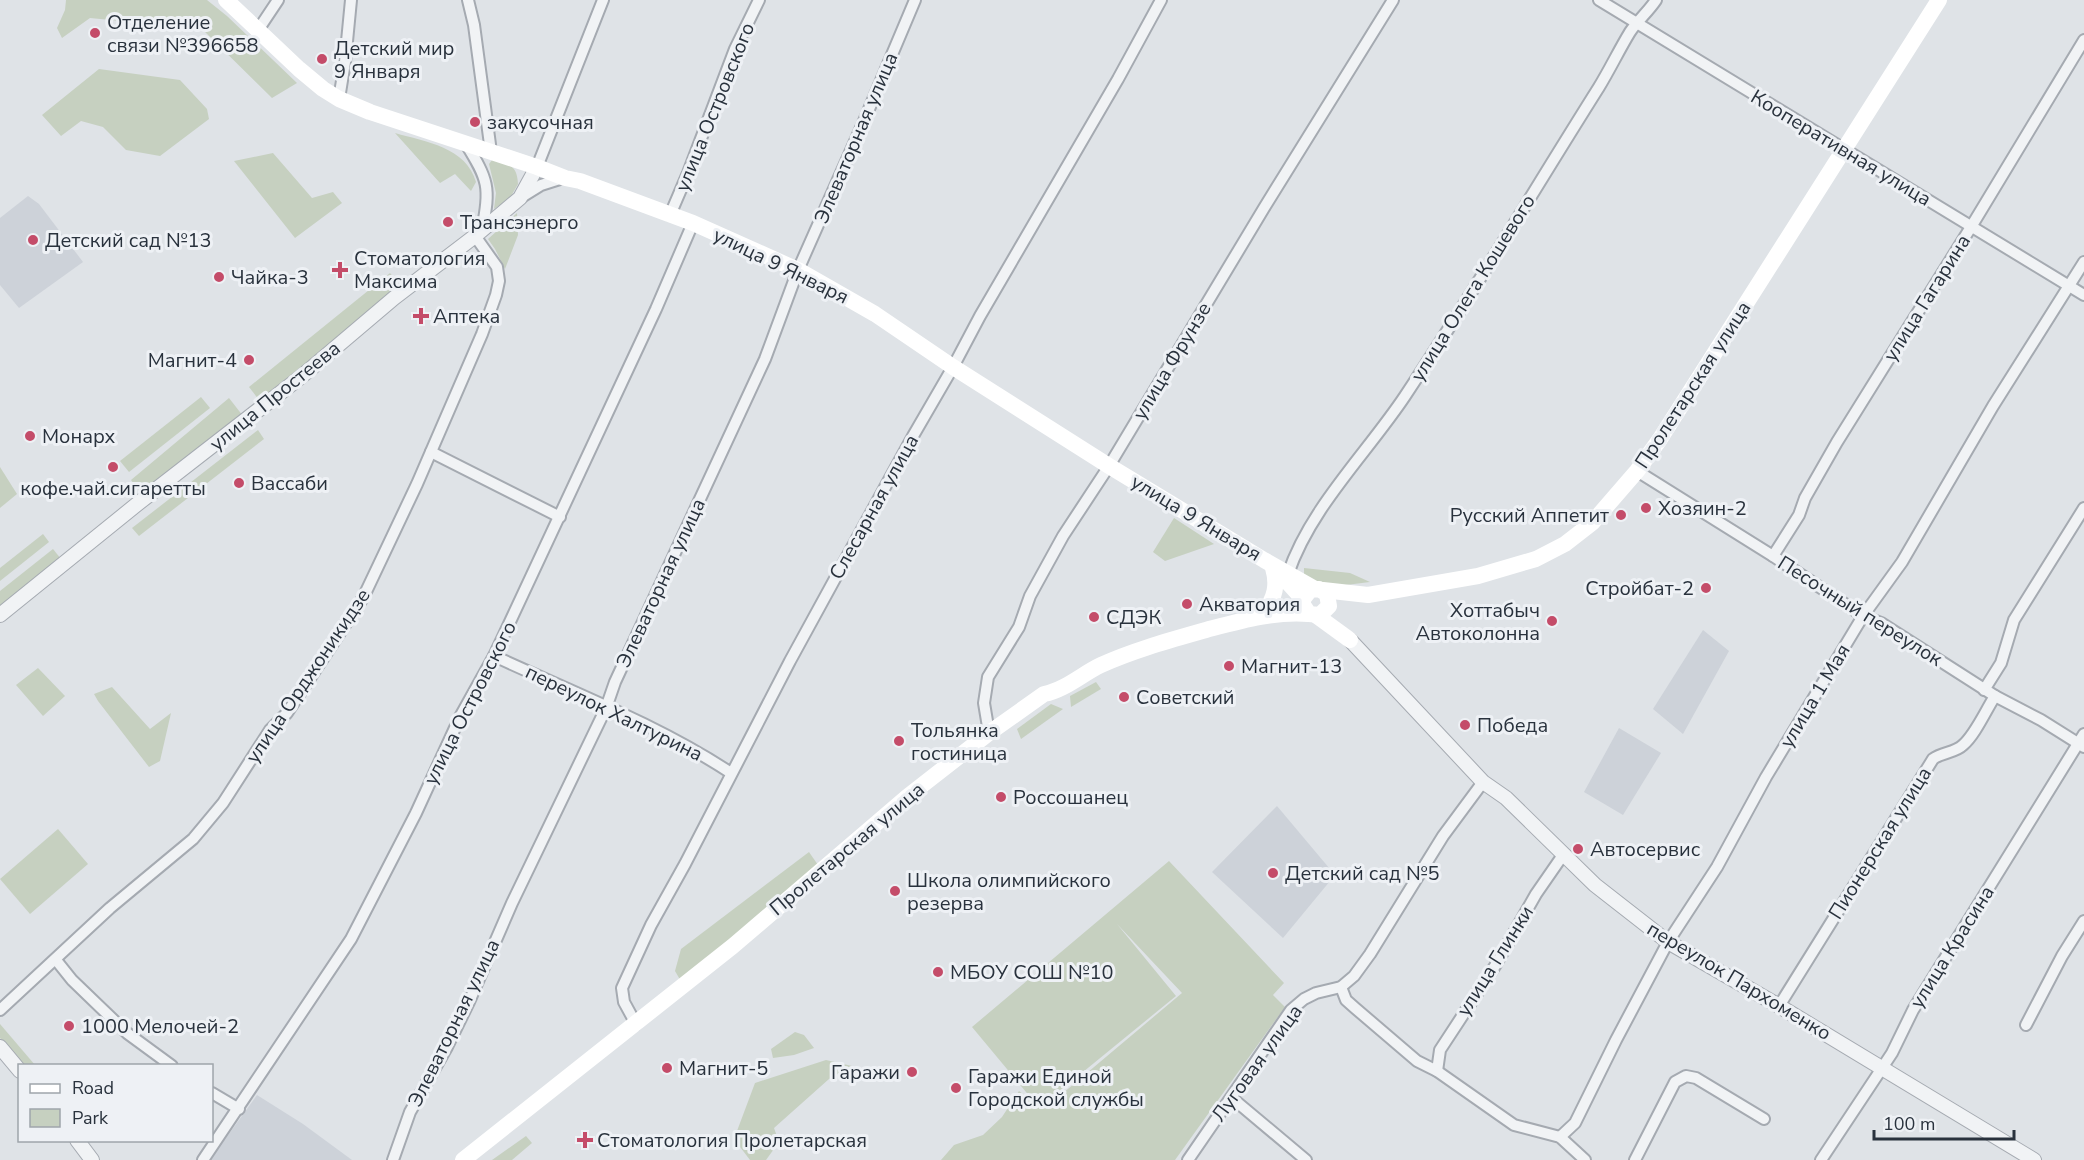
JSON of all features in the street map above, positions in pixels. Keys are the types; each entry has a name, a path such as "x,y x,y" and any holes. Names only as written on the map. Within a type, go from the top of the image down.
{"main road":[{"name":"улица 9 Января","path":"226,0 299,69 339,99 370,112 565,178 580,181 670,214 798,270 875,314 953,367 1109,466 1275,567 1316,602 1350,640"},
{"name":"Пролетарская улица","path":"463,1160 733,946 907,796 988,733 1044,694 1053,692 1101,665 1152,646 1256,615 1281,604 1316,602 1341,605 1368,595 1478,576 1536,559 1565,544 1592,523 1637,471 1689,396 1939,0"},
{"path":"1256,615 1269,605 1276,590 1275,567"}],"street":[{"path":"258,30 278,0"},
{"path":"339,99 351,0"},
{"path":"468,0 474,25 491,152"},
{"path":"537,167 603,0"},
{"name":"улица Островского","path":"670,214 735,49 759,0"},
{"name":"Элеваторная улица","path":"393,1160 410,1112 465,1011 512,903 606,708 615,681 765,359 798,270 915,0"},
{"name":"Слесарная улица","path":"636,1024 624,1002 622,988 651,925 913,436 980,316 1113,89 1161,0"},
{"name":"улица Фрунзе","path":"988,733 984,703 988,677 1019,627 1029,596 1063,536 1109,466 1263,208 1393,0"},
{"name":"Кооперативная улица","path":"1599,0 2084,295"},
{"name":"улица Олега Кошевого","path":"1275,567 1293,558 1319,513 1404,397 1479,281 1637,23 1647,14 1656,0"},
{"name":"улица Гагарина","path":"1773,556 1799,515 1805,498 1837,442 2084,40"},
{"path":"466,144 484,173 488,189 488,204 478,232"},
{"name":"улица Простеева","path":"0,615 136,505 302,376 394,298 520,198 537,167"},
{"path":"520,198 541,185 565,178"},
{"name":"улица Островского","path":"203,1160 351,939 416,813 460,717 494,656 656,309 693,223"},
{"name":"улица Орджоникидзе","path":"0,1010 110,908 193,839 223,803 270,730 287,713 363,598 431,452 482,334 500,281 497,267 478,232"},
{"name":"улица 1 Мая","path":"1560,1137 1575,1123 1668,942 1717,867 1767,777 1863,616 1902,562 1993,406 2084,262"},
{"path":"431,452 560,517"},
{"name":"Песочный переулок","path":"1637,471 1773,556 1863,616 1881,623 1984,690 2082,742"},
{"path":"1984,690 2001,663 2014,620 2084,508"},
{"name":"переулок Пархоменко","path":"1350,640 1483,782 1506,798 1563,855 1614,901 1668,942 1882,1067 2034,1160"},
{"name":"переулок Халтурина","path":"494,656 694,749 731,773"},
{"name":"Пионерская улица","path":"1779,1006 1933,759 1940,754 1963,746 1995,696"},
{"name":"улица Красина","path":"1821,1160 1892,1053 1913,1010 2082,742"},
{"path":"1483,782 1443,836 1370,954 1354,976 1341,987 1346,1000 1417,1061 1437,1071 1514,1125 1560,1137 1585,1160"},
{"name":"улица Глинки","path":"1437,1071 1440,1050 1496,966 1536,894 1563,855"},
{"path":"2026,1025 2062,956 2084,921"},
{"path":"56,960 72,980 126,1033 171,1064"},
{"name":"Луговая улица","path":"1188,1160 1291,1010 1310,996 1341,987"},
{"path":"0,1047 18,1069"},
{"path":"1635,1160 1675,1082 1686,1076 1696,1078 1764,1119"},
{"path":"213,1094 238,1109"},
{"path":"1232,1098 1306,1160"},
{"path":"78,1142 92,1160"}],"shaded area":[{"name":"Детский сад №13","path":"28,196 39,204 83,262 19,308 0,285 0,218"},
{"path":"1703,630 1729,651 1683,734 1653,709"},
{"path":"1619,728 1661,753 1623,815 1584,792"},
{"name":"Детский сад №5","path":"1277,806 1335,875 1283,938 1212,872"},
{"path":"257,1095 303,1124 352,1160 210,1160"}],"green space":[{"path":"66,0 207,0 297,83 272,98 202,29 90,18 62,38 57,28 65,10"},
{"path":"99,69 180,80 207,109 209,119 160,156 126,150 103,127 81,121 61,136 42,115"},
{"path":"395,133 432,143 454,153 471,170 476,182 471,191 455,174 440,183"},
{"path":"273,153 312,198 333,192 342,203 295,238 234,161"},
{"path":"492,160 511,166 516,173 518,184 510,198 494,209 496,193 489,164"},
{"path":"517,213 518,235 505,269 488,239"},
{"path":"390,273 402,288 259,400 249,387"},
{"path":"201,397 210,408 129,472 120,461"},
{"path":"229,398 243,416 144,498 131,480"},
{"path":"258,430 264,439 139,536 132,528"},
{"path":"0,467 17,494 0,508"},
{"path":"1174,518 1214,544 1165,561 1153,552"},
{"path":"43,534 49,542 0,581 0,568"},
{"path":"53,549 61,559 0,609 0,591"},
{"path":"1304,568 1350,573 1370,582 1330,587 1304,576"},
{"path":"38,668 65,696 43,716 16,685"},
{"path":"1096,682 1101,689 1071,707 1070,696"},
{"path":"112,687 150,729 171,713 160,761 149,767 98,701 94,694"},
{"path":"1051,704 1063,709 1021,739 1017,729"},
{"path":"58,829 88,864 30,914 0,879"},
{"path":"809,852 818,865 682,983 675,971 681,949"},
{"path":"1169,861 1284,983 1273,995 1285,1007 1175,1160 941,1160 954,1145 983,1135 1002,1117 1019,1091 1036,1104 972,1027","holes":["1117,924 1182,993 1056,1099 1039,1108 1176,996"]},
{"path":"0,1024 34,1064 22,1064 0,1038"},
{"path":"795,1032 804,1035 814,1048 794,1055 773,1058 771,1049"},
{"path":"826,1060 852,1066 829,1079 774,1128 779,1142 766,1160 750,1160 734,1139 755,1083"},
{"path":"526,1136 532,1143 512,1160 492,1160"}],"place":[{"name":"Отделение связи №396658","path":"95,33"},
{"name":"Детский мир 9 Января","path":"322,59"},
{"name":"закусочная","path":"475,122"},
{"name":"Трансэнерго","path":"448,222"},
{"name":"Детский сад №13","path":"33,240"},
{"name":"Стоматология Максима","path":"340,270"},
{"name":"Чайка-3","path":"219,277"},
{"name":"Аптека","path":"421,316"},
{"name":"Магнит-4","path":"249,360"},
{"name":"Монарх","path":"30,436"},
{"name":"кофе.чай.сигаретты","path":"113,467"},
{"name":"Вассаби","path":"239,483"},
{"name":"Хозяин-2","path":"1646,508"},
{"name":"Русский Аппетит","path":"1621,515"},
{"name":"Стройбат-2","path":"1706,588"},
{"name":"Акватория","path":"1187,604"},
{"name":"СДЭК","path":"1094,617"},
{"name":"Хоттабыч Автоколонна","path":"1552,621"},
{"name":"Магнит-13","path":"1229,666"},
{"name":"Советский","path":"1124,697"},
{"name":"Победа","path":"1465,725"},
{"name":"Тольянка гостиница","path":"899,741"},
{"name":"Россошанец","path":"1001,797"},
{"name":"Автосервис","path":"1578,849"},
{"name":"Детский сад №5","path":"1273,873"},
{"name":"Школа олимпийского резерва","path":"895,891"},
{"name":"МБОУ СОШ №10","path":"938,972"},
{"name":"1000 Мелочей-2","path":"69,1026"},
{"name":"Магнит-5","path":"667,1068"},
{"name":"Гаражи","path":"912,1072"},
{"name":"Гаражи Единой Городской службы","path":"956,1088"},
{"name":"Стоматология Пролетарская","path":"585,1140"}]}
